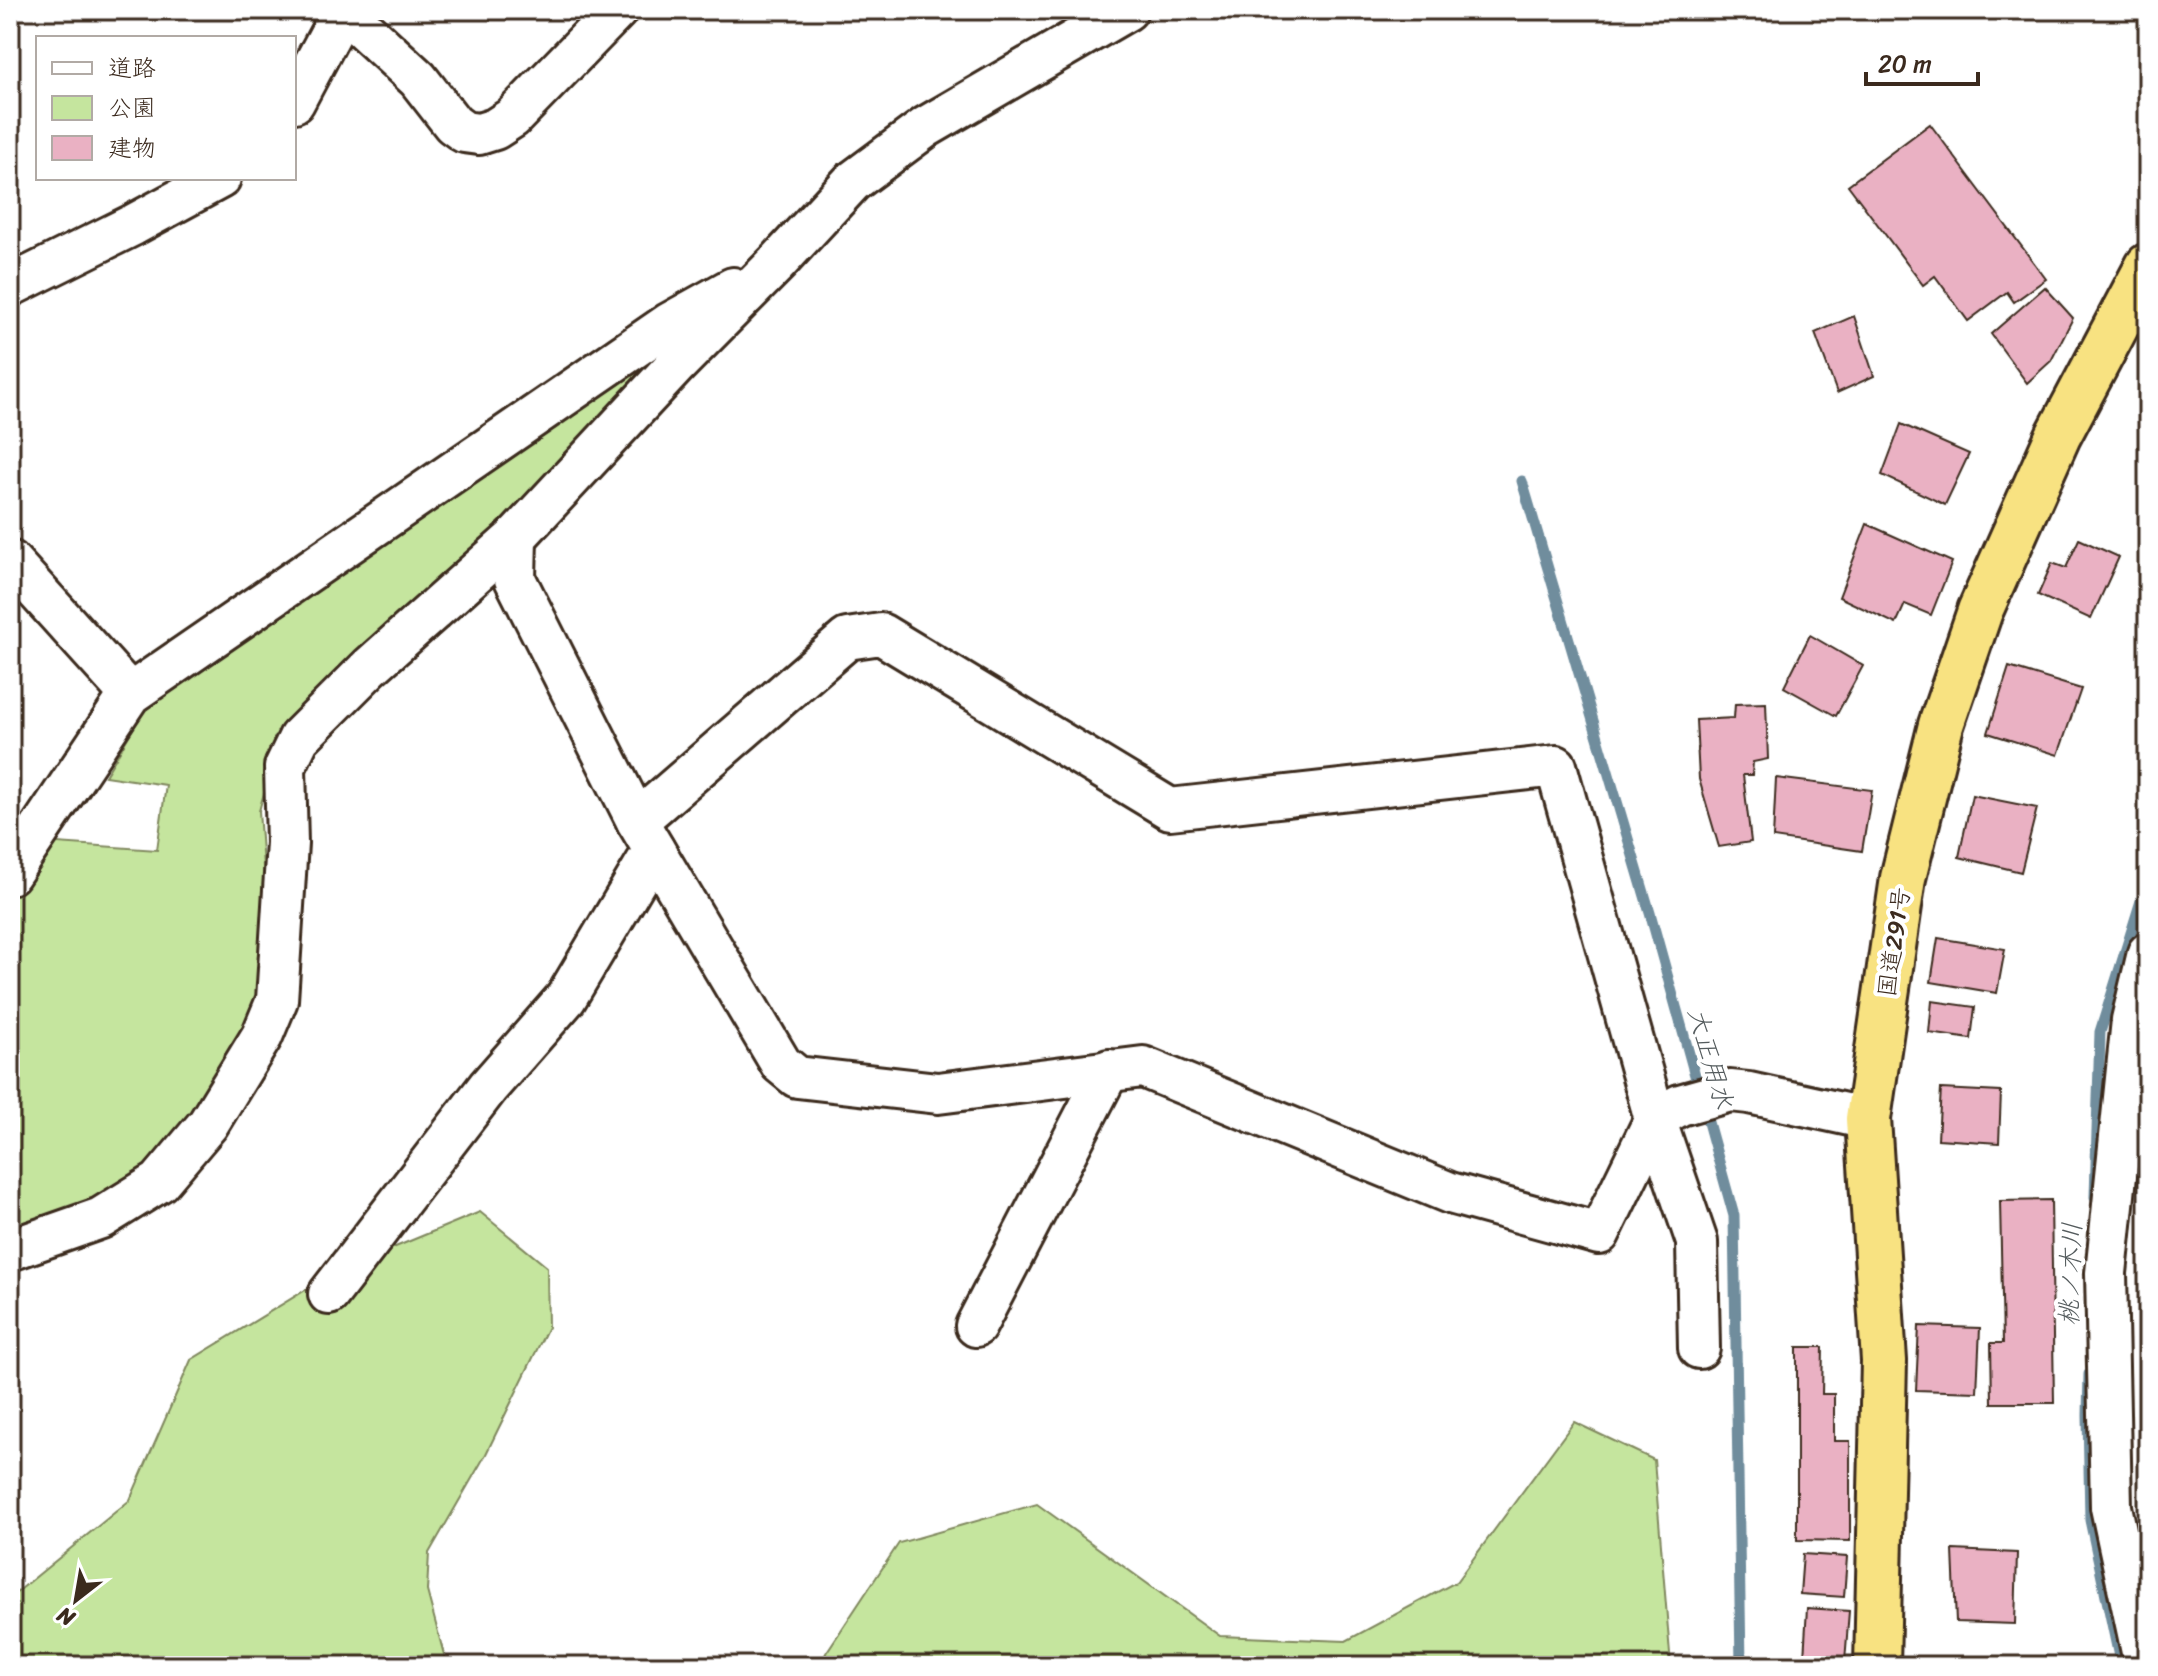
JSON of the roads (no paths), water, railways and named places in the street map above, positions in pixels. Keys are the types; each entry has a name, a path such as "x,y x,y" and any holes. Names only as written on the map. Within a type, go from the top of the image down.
{"highway":[{"name":"国道291号","path":"1877,1666 1884,1361 1868,1119 1903,878 1941,725 1980,611 2058,436 2148,266"}],"street":[{"path":"296,98 343,10 418,79 453,124 464,132 479,134 495,129 512,118 617,10"},
{"path":"10,1250 101,1218 159,1182 208,1124 262,1036 277,1000 287,843 285,767 299,738 370,667 516,537 852,182 926,127 1125,10"},
{"path":"10,286 216,180"},
{"path":"10,874 130,694 670,323 777,263"},
{"path":"516,537 515,579 646,836 781,1064 797,1077 938,1093 1143,1067 1450,1193 1599,1234 1667,1112 1730,1091 1868,1119"},
{"path":"10,561 130,694"},
{"path":"329,1294 488,1087 566,998 646,836 847,639 881,634 1170,809 1556,766 1667,1112 1697,1242 1699,1348"},
{"path":"2145,1666 2111,1507 2106,1273 2132,1020 2148,953"},
{"path":"976,1326 1109,1070"}],"waterway":[{"name":"大正用水","path":"1522,481 1650,913 1734,1216 1741,1666"},
{"name":"桃ノ木川","path":"2095,1197 2100,1032 2141,901 2148,888"},
{"name":"桃ノ木川","path":"2089,1374 2090,1520 2121,1666"}]}
